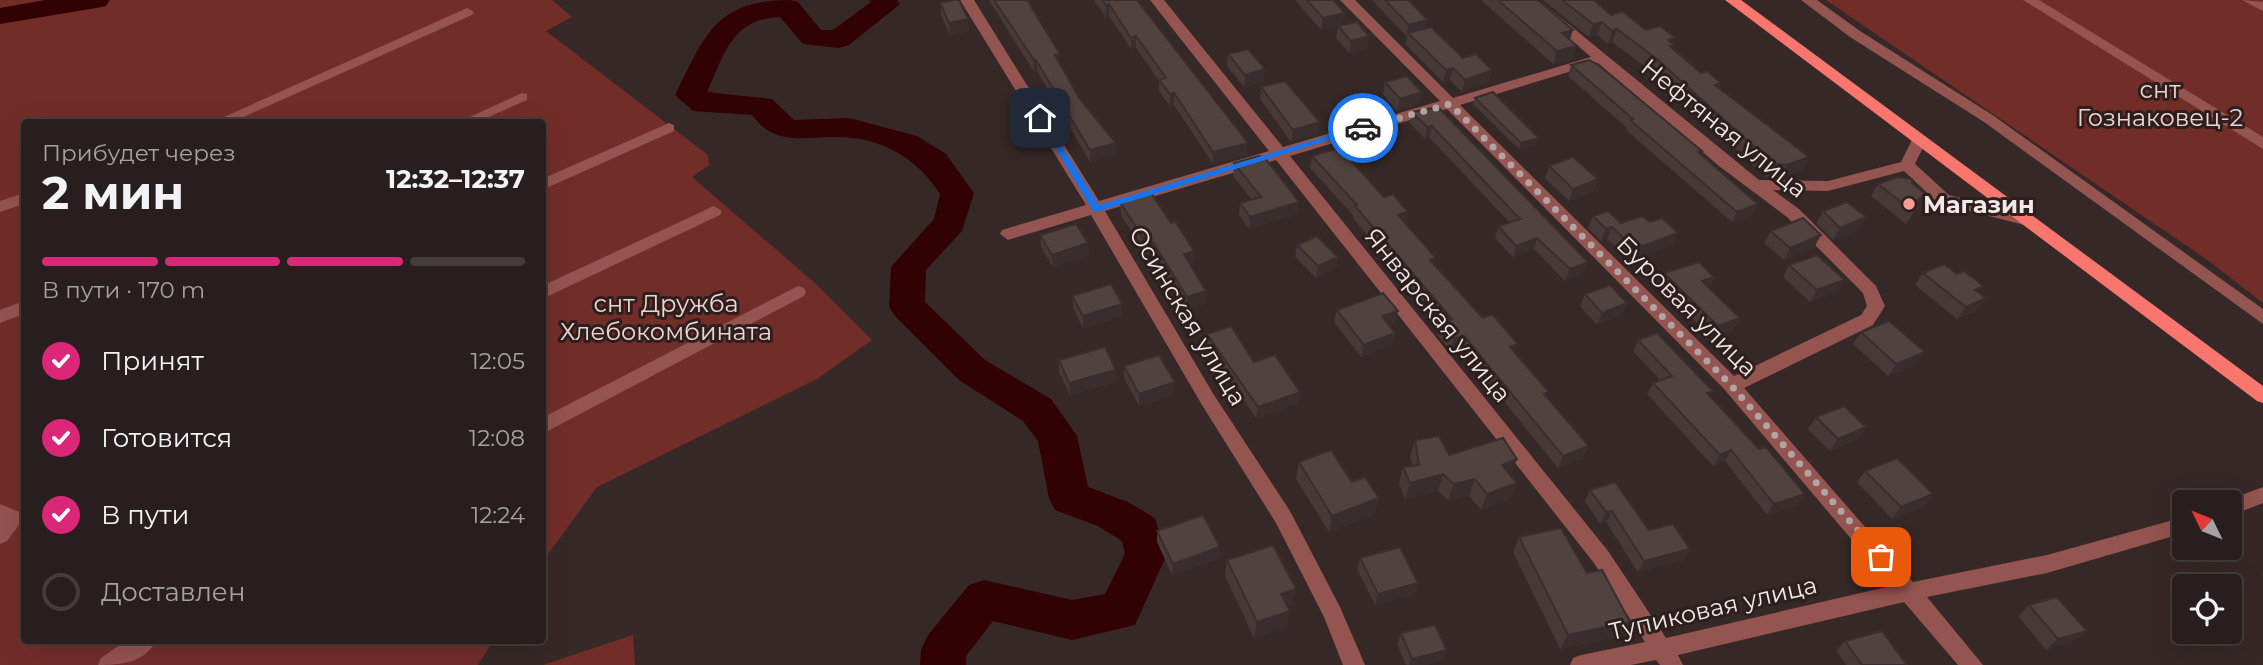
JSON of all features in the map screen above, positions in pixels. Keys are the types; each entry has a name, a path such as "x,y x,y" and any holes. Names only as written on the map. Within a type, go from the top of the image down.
{"main road":[{"path":"1732,0 2263,396"}],"street":[{"name":"Осинская улица","path":"967,0 1096,209 1208,400 1283,517 1333,614 1354,665"},
{"name":"Январская улица","path":"1157,0 1586,538 1667,657"},
{"name":"Буровая улица","path":"1347,0 1730,384 1972,665"},
{"name":"Нефтяная улица","path":"1531,0 1702,145 1793,213 1842,259 1870,290 1876,302 1875,311 1867,320 1747,380 1730,384"},
{"path":"1808,0 1989,119 2263,318"},
{"path":"2030,0 2263,144"},
{"path":"2249,0 2263,7"},
{"path":"228,119 258,108 467,12"},
{"path":"1008,234 1602,58"},
{"path":"473,119 522,97"},
{"path":"258,108 265,119"},
{"path":"546,183 669,128"},
{"path":"1907,165 1919,139"},
{"path":"1755,184 1828,186 1907,165"},
{"path":"1907,165 1944,199 2028,221"},
{"path":"0,207 21,199"},
{"path":"546,291 714,211"},
{"path":"546,425 798,292"},
{"path":"0,317 21,308"},
{"path":"2242,504 2263,495"},
{"path":"0,512 15,519 0,535"},
{"name":"Тупиковая улица","path":"1581,665 1667,657 1906,591 2047,564 2172,528"},
{"path":"109,665 140,644"}],"green space":[{"name":"снт Дружба Хлебокомбината","path":"0,0 552,0 572,17 546,31 708,155 709,165 692,177 816,284 872,340 817,379 597,487 546,557 546,119 21,119 21,644 491,644 478,665 0,665"},
{"name":"снт Гознаковец-2","path":"1826,0 2263,0 2263,303 2209,261"},
{"path":"633,635 635,665 543,665"}],"building":[{"path":"959,0 968,19 949,23 940,3"},
{"path":"994,0 1027,0 1060,54 1055,55 1079,98 1116,143 1090,150 1036,60"},
{"path":"1102,0 1137,0 1248,143 1213,152 1174,93 1170,94 1159,80 1166,78 1136,36 1131,38 1109,4 1106,5"},
{"path":"1307,0 1333,0 1345,13 1323,18"},
{"path":"1385,0 1408,0 1428,20 1409,25"},
{"path":"1498,0 1538,0 1573,30 1562,33 1577,46 1557,51"},
{"path":"1562,0 1594,0 1611,15 1622,11 1646,30 1660,26 1675,37 1668,40 1675,45 1670,46 1701,73 1707,71 1721,83 1715,85 1809,157 1787,165 1773,164 1658,60 1617,29 1612,31 1602,22 1593,24"},
{"path":"1357,22 1369,36 1351,41 1338,26"},
{"path":"1431,27 1463,58 1476,54 1492,70 1465,80 1453,68 1446,70 1408,33"},
{"path":"1248,49 1265,69 1245,75 1228,54"},
{"path":"1589,60 1702,151 1698,152 1758,204 1737,212 1571,65"},
{"path":"1407,76 1422,92 1400,99 1385,82"},
{"path":"1285,81 1320,122 1293,130 1261,87"},
{"path":"1493,92 1539,138 1521,143 1475,98"},
{"path":"1438,107 1588,262 1570,269 1537,238 1516,246 1498,226 1520,219 1432,126 1427,127 1412,112"},
{"path":"1347,145 1360,159 1352,162 1384,197 1393,194 1408,212 1398,215 1436,258 1430,260 1483,318 1492,314 1518,344 1510,347 1549,392 1544,394 1589,446 1563,456 1464,336 1454,339 1441,323 1452,319 1355,206 1357,205 1312,156"},
{"path":"1259,156 1265,158 1299,202 1250,217 1240,203 1261,197 1234,163"},
{"path":"1573,157 1598,179 1573,189 1549,166"},
{"path":"1898,177 1912,179 1912,183 1928,196 1914,201 1914,212 1878,184"},
{"path":"1151,193 1171,223 1175,221 1194,251 1184,254 1206,291 1187,297 1153,242 1147,244 1120,202"},
{"path":"1847,202 1866,217 1840,228 1823,211"},
{"path":"1608,211 1621,223 1642,216 1650,222 1662,218 1678,233 1635,249 1612,227 1606,229 1593,216"},
{"path":"1803,218 1821,235 1790,248 1771,231"},
{"path":"1076,224 1088,243 1052,255 1040,235"},
{"path":"1317,236 1338,257 1318,266 1297,245"},
{"path":"1817,255 1845,280 1817,290 1789,265"},
{"path":"1699,262 1714,277 1702,281 1740,318 1718,326 1664,273"},
{"path":"1944,264 1957,274 1964,271 1984,286 1975,290 1986,298 1966,307 1923,273"},
{"path":"1111,284 1122,304 1083,316 1072,296"},
{"path":"1610,285 1627,303 1602,313 1585,294"},
{"path":"1383,293 1398,311 1382,316 1395,333 1364,345 1337,310"},
{"path":"1889,321 1925,352 1896,364 1861,332"},
{"path":"1231,326 1254,362 1275,355 1300,392 1258,407 1207,334"},
{"path":"1657,333 1713,391 1707,393 1759,449 1766,447 1805,494 1774,504 1731,450 1720,455 1653,383 1672,376 1638,340"},
{"path":"1105,347 1116,370 1069,383 1059,360"},
{"path":"1159,355 1175,382 1139,394 1124,366"},
{"path":"1844,406 1866,427 1838,439 1816,417"},
{"path":"1439,436 1449,455 1503,438 1517,459 1502,465 1517,483 1487,494 1475,479 1454,484 1443,474 1410,483 1403,467 1419,465 1415,440"},
{"path":"1331,450 1352,482 1365,477 1379,498 1332,516 1299,462"},
{"path":"1897,458 1933,494 1901,507 1865,471"},
{"path":"1615,482 1649,530 1673,524 1690,549 1644,561 1612,511 1606,512 1590,490"},
{"path":"1203,515 1220,547 1173,564 1157,531"},
{"path":"1561,528 1587,573 1602,570 1630,622 1568,635 1519,537"},
{"path":"1273,545 1296,589 1281,594 1290,611 1257,622 1227,560"},
{"path":"1400,547 1418,583 1378,594 1360,558"},
{"path":"2057,597 2087,631 2058,639 2029,605"},
{"path":"1435,625 1447,650 1412,659 1401,633"},
{"path":"1882,631 1907,665 1862,665 1845,641"}],"waterway":[{"path":"0,16 96,0"},
{"path":"883,0 886,4 839,39 813,38 788,8 748,13 724,31 690,95 704,104 761,106 778,125 787,129 838,127 872,132 906,143 930,157 957,193 950,223 909,267 907,306 972,370 1037,410 1057,436 1070,498 1113,514 1140,531 1146,554 1119,611 1072,620 984,599 944,650 943,665"}],"way so far":[{"path":"1363,128 1450,104 1730,384 1881,557"}],"place":[{"name":"Магазин","path":"1909,204"}],"route":[{"path":"1040,118 1096,209 1363,128"}]}
